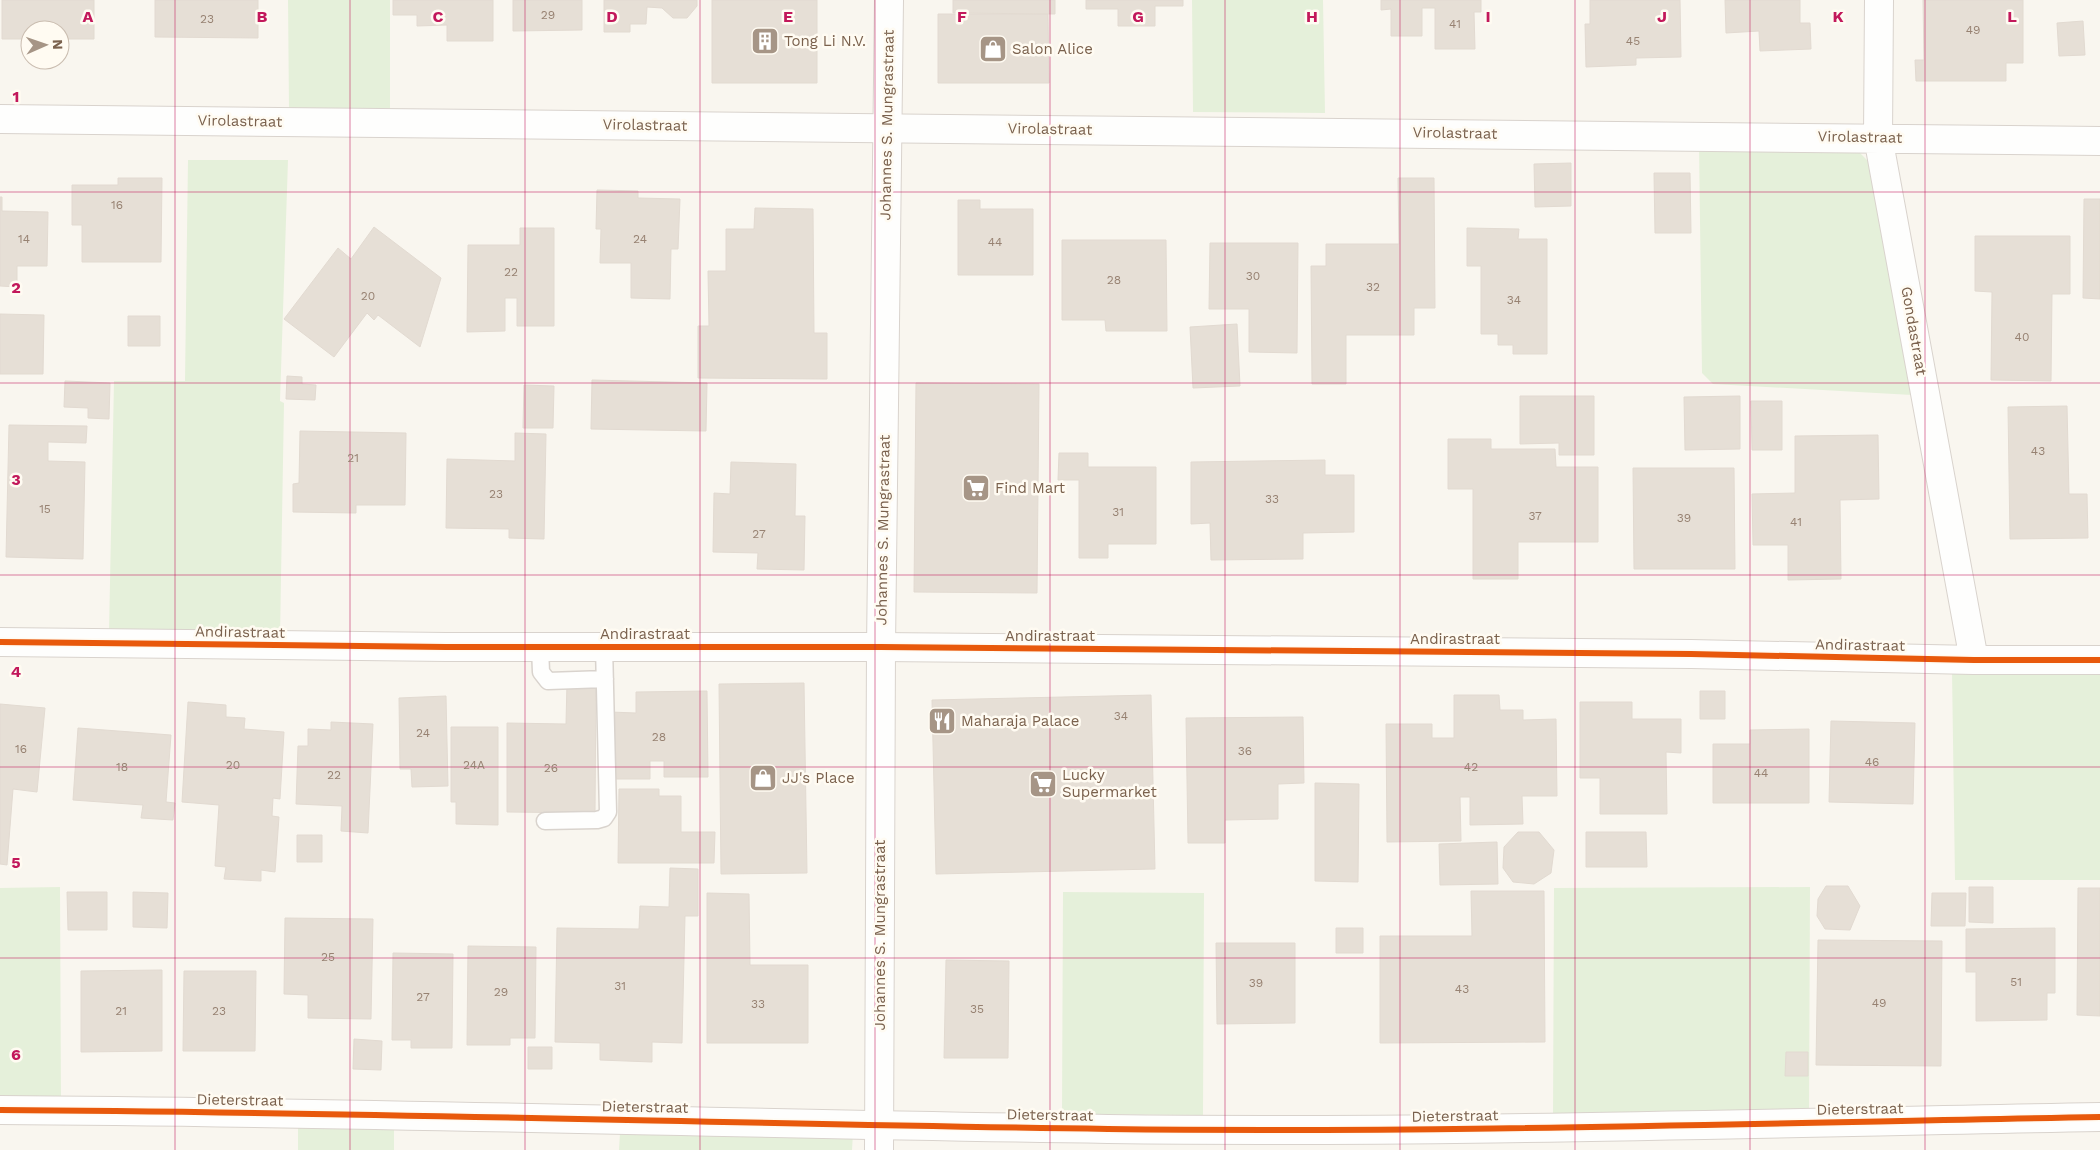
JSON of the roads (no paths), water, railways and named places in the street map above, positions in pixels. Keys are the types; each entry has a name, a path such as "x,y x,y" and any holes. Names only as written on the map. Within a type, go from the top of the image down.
{"street":[{"name":"Johannes S. Mungrastraat","path":"879,1137 881,647 889,0"},
{"name":"Gondastraat","path":"1879,0 1878,137 1974,660"},
{"name":"Virolastraat","path":"0,119 1878,137 2100,141"},
{"name":"Andirastraat","path":"0,642 540,647 881,647 1691,654 1974,660 2100,660"},
{"name":"Dieterstraat","path":"0,1110 879,1137 1110,1129 1416,1129 2100,1117"}],"lane":[{"path":"545,821 597,820 604,818 608,812 604,646"},
{"path":"540,647 541,672 548,681 605,679"}],"place":[{"name":"Tong Li N.V.","path":"765,41"},
{"name":"Salon Alice","path":"993,49"},
{"name":"Find Mart","path":"976,488"},
{"name":"Maharaja Palace","path":"942,721"},
{"name":"JJ's Place","path":"763,778"},
{"name":"Lucky Supermarket","path":"1043,784"}]}
